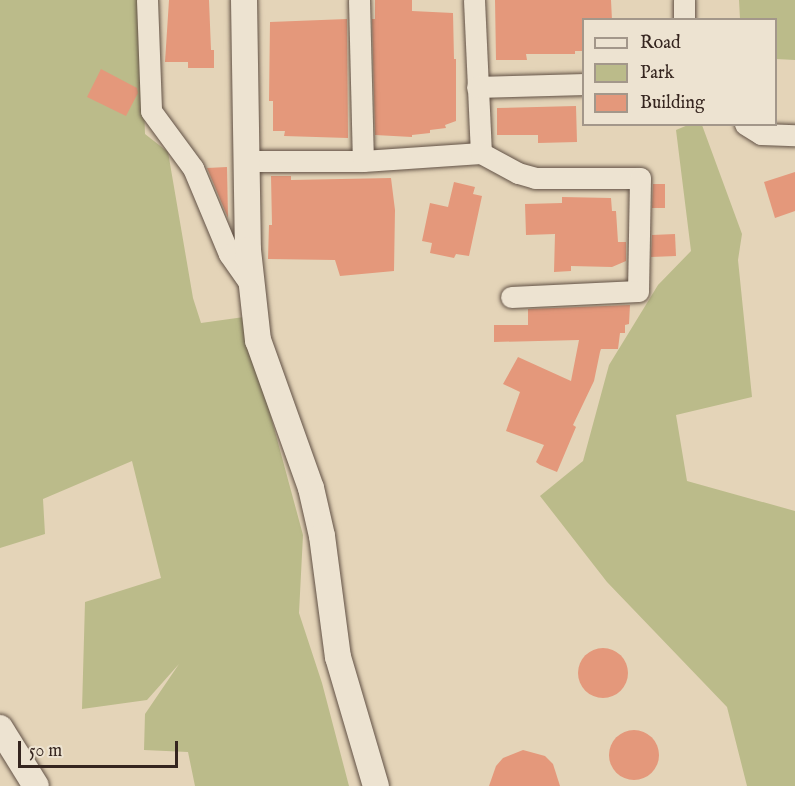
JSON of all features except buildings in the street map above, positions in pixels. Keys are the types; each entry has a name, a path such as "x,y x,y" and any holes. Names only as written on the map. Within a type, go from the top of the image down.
{"street":[{"path":"147,0 151,111 193,168 229,254 250,284"},
{"path":"244,0 250,284 258,340 311,488 322,536 338,657 376,786"},
{"path":"359,0 363,161"},
{"path":"474,0 480,153"},
{"path":"684,0 684,18"},
{"path":"477,87 582,84"},
{"path":"748,126 761,134 795,135"},
{"path":"249,161 363,161 480,153 518,173 535,178 640,178 638,291 511,297"},
{"path":"0,728 36,786"}],"green space":[{"path":"0,0 141,0 145,134 168,152 193,298 201,323 244,317 303,535 299,613 322,683 349,786 195,786 188,752 144,750 145,714 179,664 147,700 82,709 85,602 161,578 132,461 43,499 45,534 0,548"},
{"path":"739,0 795,0 795,60 777,59 777,18 740,18"},
{"path":"686,126 702,126 742,234 738,260 752,397 676,415 687,481 795,511 795,786 747,786 727,707 607,582 540,496 583,461 609,365 658,285 691,251 676,130"}]}
